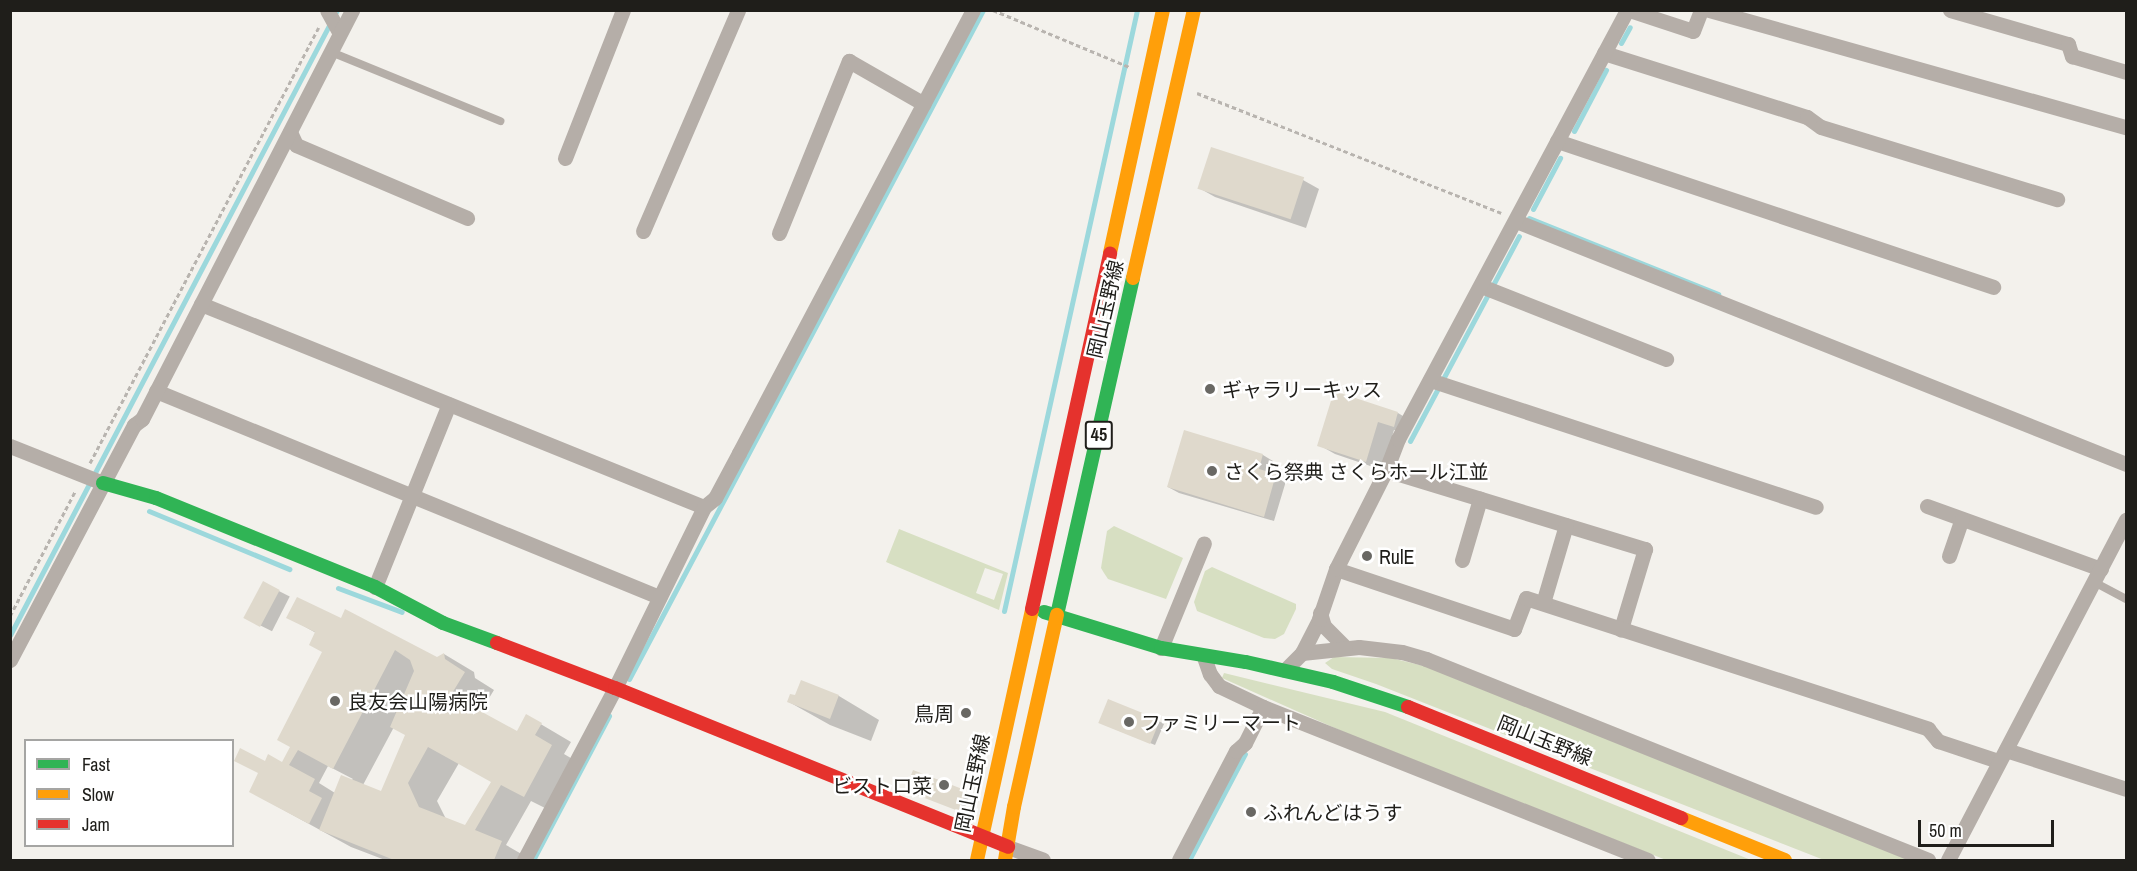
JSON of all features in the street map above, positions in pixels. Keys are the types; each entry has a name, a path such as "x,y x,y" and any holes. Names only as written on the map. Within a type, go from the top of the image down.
{"main road":[{"name":"岡山玉野線","path":"976,861 1163,10"},
{"name":"岡山玉野線","path":"1007,854 1014,807 1194,10"},
{"path":"93,479 156,498 375,587 443,622 615,688 982,837 1007,854"},
{"name":"岡山玉野線","path":"1032,609 1161,648 1204,657 1246,662 1333,682 1410,708 1785,861"}],"street":[{"path":"10,660 93,479 156,391 290,132 330,52 332,20 352,10"},
{"path":"565,158 623,10"},
{"path":"643,231 738,10"},
{"path":"524,861 615,688 704,507 715,498 973,10"},
{"path":"1285,670 1302,653 1336,569 1386,470 1398,439 1439,383 1488,288 1516,221 1628,10 1693,31 1701,10"},
{"path":"1709,10 2127,127"},
{"path":"1950,10 2068,44 2072,56 2127,72"},
{"path":"1604,53 1807,117 1821,127 2057,199"},
{"path":"779,233 849,62 924,104"},
{"path":"290,132 296,146 467,218"},
{"path":"1557,141 1993,286"},
{"path":"1516,221 2127,464"},
{"path":"1488,288 1666,359"},
{"path":"201,304 704,507"},
{"path":"1439,383 1816,507"},
{"path":"156,391 659,597"},
{"path":"375,587 449,404"},
{"path":"10,446 93,479"},
{"path":"1386,470 1645,549 1621,629"},
{"path":"1462,560 1480,499"},
{"path":"1927,506 2097,576"},
{"path":"1949,556 1962,519"},
{"path":"1948,861 2127,520"},
{"path":"1542,603 1566,525"},
{"path":"1161,648 1204,543"},
{"path":"1336,569 1514,629 1526,598 1928,729 1938,741 2127,789"},
{"path":"1320,613 1324,626 1345,647"},
{"path":"1302,653 1345,647 1402,652 1426,659 1928,861"},
{"path":"1204,657 1210,674 1219,686 1263,706 1648,861"},
{"path":"1179,861 1236,751 1245,743 1263,706"},
{"path":"1007,854 1043,861"}],"lane":[{"path":"330,52 500,121"},
{"path":"2097,576 2127,599"}],"path":[{"path":"993,10 1149,75"},
{"path":"10,616 93,479 332,20"},
{"path":"1177,85 1516,221"}],"green space":[{"path":"1114,526 1183,558 1166,599 1108,579 1101,568 1107,531"},
{"path":"899,529 1008,573 999,610 886,562","holes":["985,568 1003,574 994,600 976,593"]},
{"path":"1212,567 1296,604 1296,609 1284,634 1275,639 1264,638 1197,611 1194,602 1205,571"},
{"path":"1334,657 1391,658 1428,667 1909,860 1824,860 1376,684 1332,669 1325,663"},
{"path":"1224,673 1385,712 1751,860 1666,860 1346,733 1222,678"}],"building":[{"path":"1211,147 1304,177 1291,219 1197,189"},
{"path":"1334,391 1398,412 1394,427 1378,422 1366,462 1317,446"},
{"path":"1184,430 1263,454 1259,469 1276,474 1264,517 1167,487"},
{"path":"263,581 280,590 260,627 243,618"},
{"path":"297,597 341,618 345,609 437,657 444,653 445,659 465,672 451,695 517,731 526,714 542,723 535,735 552,745 524,797 501,785 475,830 502,841 494,860 394,860 319,830 341,775 381,791 405,735 390,727 414,671 410,660 395,650 333,769 298,750 289,765 315,779 309,791 322,798 309,824 249,792 258,773 234,761 240,748 265,761 268,754 282,762 290,747 277,740 322,652 309,645 315,632 286,618","holes":["428,747 491,782 465,825 419,807 408,783"]},
{"path":"801,680 839,695 830,719 787,702 790,694 795,695"},
{"path":"1108,699 1160,720 1150,744 1098,723"},
{"path":"913,770 966,790 958,811 905,791"}],"waterway":[{"path":"10,635 337,10"},
{"path":"629,679 983,10"},
{"path":"1004,611 1137,10"},
{"path":"1621,43 1630,27"},
{"path":"1574,131 1606,70"},
{"path":"1533,209 1560,158"},
{"path":"1529,218 1718,294"},
{"path":"1410,441 1519,236"},
{"path":"149,511 289,569"},
{"path":"338,588 402,612"},
{"path":"533,860 609,716"},
{"path":"1189,860 1245,754"}],"traffic: fast":[{"path":"1057,615 1133,278"},
{"path":"103,483 156,498 375,587 443,623 497,643"},
{"path":"1044,612 1161,648 1246,662 1333,682 1408,707"}],"traffic: slow":[{"path":"1110,253 1163,10"},
{"path":"1133,278 1194,10"},
{"path":"977,860 1032,609"},
{"path":"1005,860 1014,807 1057,615"},
{"path":"1681,818 1785,860"}],"traffic: jam":[{"path":"1032,609 1110,253"},
{"path":"497,643 615,688 1008,847"},
{"path":"1408,707 1681,818"}],"place":[{"name":"ギャラリーキッス","path":"1210,389"},
{"name":"さくら祭典 さくらホール江並","path":"1212,471"},
{"name":"RulE","path":"1367,556"},
{"name":"良友会山陽病院","path":"335,701"},
{"name":"鳥周","path":"966,713"},
{"name":"ファミリーマート","path":"1129,722"},
{"name":"ビストロ菜","path":"944,785"},
{"name":"ふれんどはうす","path":"1251,812"}]}
